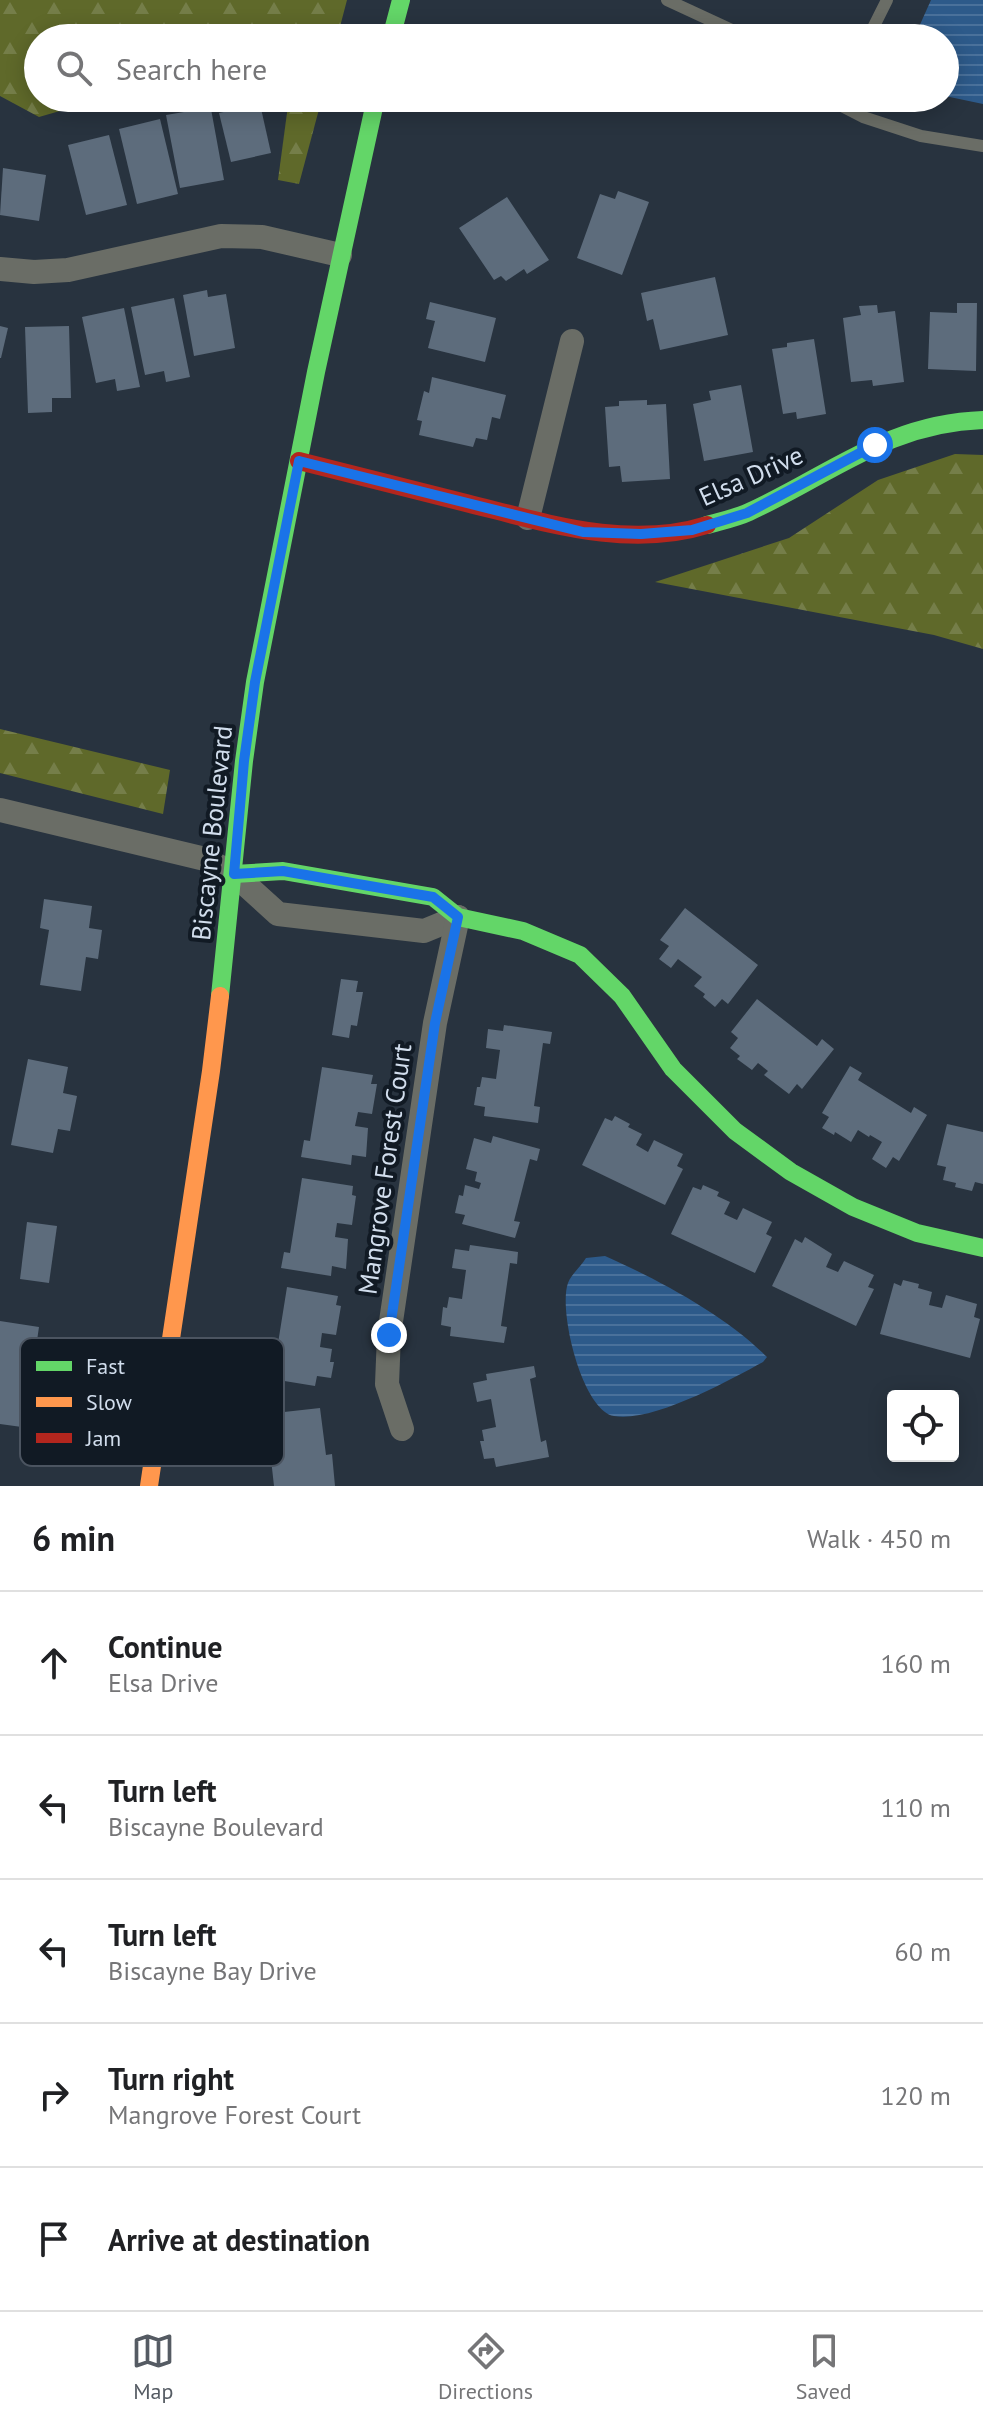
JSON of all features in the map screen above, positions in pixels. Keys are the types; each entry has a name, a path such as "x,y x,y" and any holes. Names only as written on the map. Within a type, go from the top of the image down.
{"street":[{"path":"395,24 401,0"},
{"name":"Biscayne Boulevard","path":"171,1338 202,1135 250,724 268,611 340,255 373,112"},
{"path":"0,269 34,272 68,270 221,236 262,237 340,255"},
{"path":"528,518 572,341"},
{"name":"Elsa Drive","path":"299,461 583,532 641,534 692,530 747,513 899,435 953,421 983,420"},
{"path":"0,810 205,859 234,874 278,914 424,931 458,917"},
{"path":"234,874 283,871 433,897 458,917 523,931 580,955 622,996 673,1069 735,1131 791,1172 853,1207 917,1233 983,1248"},
{"name":"Mangrove Forest Court","path":"402,1429 387,1384 389,1335 435,1023 458,917"},
{"name":"Biscayne Boulevard","path":"149,1486 152,1466"}],"lane":[{"path":"667,0 719,24"},
{"path":"875,24 887,0"},
{"path":"853,112 921,136 983,146"}],"green space":[{"path":"0,0 347,0 341,24 24,24 24,109 0,96"},
{"path":"30,112 56,112 39,117"},
{"path":"287,112 318,112 299,184 278,180"},
{"path":"955,454 983,455 983,649 934,635 655,582 789,538 878,480"},
{"path":"0,729 170,770 163,814 0,773"}],"water":[{"path":"931,0 983,0 983,104 959,99 959,24 920,24"},
{"path":"605,1256 712,1313 767,1357 731,1379 669,1407 630,1416 614,1416 602,1410 592,1396 575,1357 566,1314 566,1296 569,1280 586,1258"}],"building":[{"path":"212,112 224,180 180,188 166,115"},
{"path":"262,112 271,153 231,162 219,113"},
{"path":"160,119 178,194 137,204 119,129"},
{"path":"109,135 127,205 86,215 68,145"},
{"path":"3,168 46,175 39,221 0,215"},
{"path":"618,191 649,202 622,275 577,258 600,194 615,199"},
{"path":"507,197 549,260 527,274 524,269 506,281 501,276 494,280 459,228"},
{"path":"715,277 728,335 660,350 653,319 647,321 641,293"},
{"path":"207,290 208,297 226,294 235,348 194,356 183,295"},
{"path":"174,298 190,377 166,382 164,371 145,375 131,307"},
{"path":"430,302 496,318 485,362 428,348 435,321 426,319"},
{"path":"957,303 977,303 976,371 928,369 930,312 957,313"},
{"path":"877,305 878,313 895,311 904,382 873,386 872,380 851,382 843,318 861,315 859,306"},
{"path":"124,308 140,387 117,391 115,379 96,383 82,317"},
{"path":"0,326 8,328 1,358 0,358"},
{"path":"69,326 71,398 52,398 52,412 28,413 25,327"},
{"path":"814,339 826,414 797,419 796,412 783,414 772,349"},
{"path":"432,377 506,395 500,419 492,417 487,440 476,438 473,447 419,435 422,421 417,420 424,391 429,393"},
{"path":"741,385 753,452 704,461 693,404 711,400 709,391"},
{"path":"647,400 647,405 666,404 670,479 622,482 620,466 609,467 605,407 619,406 619,401"},
{"path":"44,899 92,906 89,928 102,930 98,959 86,957 81,991 40,985 49,930 40,928"},
{"path":"685,908 758,965 728,1004 722,999 715,1007 703,997 705,994 694,986 702,977 678,959 671,968 659,959 669,946 660,940"},
{"path":"341,979 358,981 356,992 363,992 357,1026 351,1025 349,1038 332,1035"},
{"path":"757,999 817,1046 822,1039 834,1049 802,1089 797,1084 789,1094 764,1075 768,1071 758,1063 752,1070 737,1059 740,1056 730,1048 738,1038 731,1032"},
{"path":"504,1025 552,1032 550,1044 543,1043 534,1106 540,1107 538,1123 484,1116 485,1107 474,1105 482,1077 496,1079 500,1050 486,1048 488,1029 503,1031"},
{"path":"28,1059 68,1067 63,1093 77,1096 70,1131 58,1129 53,1153 11,1145"},
{"path":"850,1066 862,1073 858,1080 911,1113 914,1107 927,1115 899,1161 893,1157 886,1168 872,1159 882,1142 858,1130 851,1142 822,1128 829,1117 822,1113"},
{"path":"322,1067 373,1075 371,1084 377,1084 372,1114 358,1112 355,1126 368,1128 366,1157 352,1155 351,1165 301,1157 304,1140 310,1141"},
{"path":"615,1116 642,1134 636,1145 648,1152 654,1140 683,1154 677,1166 683,1169 665,1205 582,1165 605,1118 612,1121"},
{"path":"947,1124 983,1132 983,1184 975,1182 972,1191 943,1180 946,1167 937,1165"},
{"path":"493,1136 540,1149 537,1161 530,1159 514,1221 520,1222 515,1238 462,1224 465,1215 455,1213 465,1185 479,1189 481,1183 475,1181 477,1172 466,1169 474,1138 491,1143"},
{"path":"302,1178 353,1186 352,1195 356,1196 352,1225 337,1223 335,1237 348,1239 346,1269 332,1266 331,1276 281,1268 284,1252 290,1253"},
{"path":"703,1185 719,1192 717,1196 730,1202 724,1214 737,1220 743,1208 772,1222 766,1234 772,1237 755,1273 671,1234 693,1187 701,1190"},
{"path":"27,1222 57,1226 49,1283 20,1279"},
{"path":"805,1237 832,1254 826,1267 838,1272 844,1261 874,1275 868,1287 874,1289 856,1326 772,1286 795,1239 802,1243"},
{"path":"470,1245 518,1252 517,1264 510,1263 501,1326 507,1327 504,1343 450,1336 451,1327 441,1325 443,1307 447,1308 449,1297 462,1299 466,1270 452,1268 455,1249 469,1251"},
{"path":"903,1280 919,1284 918,1288 932,1292 929,1305 942,1308 946,1295 977,1304 974,1317 980,1319 970,1358 880,1334 894,1283 901,1286"},
{"path":"287,1287 338,1296 336,1305 341,1306 336,1335 322,1333 320,1347 332,1349 330,1362 334,1362 331,1378 317,1376 315,1386 284,1381 284,1338 279,1338"},
{"path":"0,1321 39,1327 37,1338 20,1338 20,1427 0,1424"},
{"path":"534,1366 536,1377 530,1379 541,1442 546,1440 549,1457 496,1467 494,1458 484,1459 480,1441 484,1441 482,1430 496,1427 491,1399 477,1402 473,1383 487,1380 486,1374"},
{"path":"320,1408 326,1455 332,1454 335,1486 274,1486 272,1466 284,1466 284,1412"}],"traffic: fast":[{"path":"395,24 401,0"},
{"path":"220,996 255,682 316,372 373,112"},
{"path":"707,525 749,512 889,441 949,423 983,420"},
{"path":"234,874 283,871 433,897 458,917 523,931 580,955 622,996 673,1069 735,1131 791,1172 853,1207 917,1233 983,1248"}],"traffic: slow":[{"path":"171,1338 220,996"},
{"path":"149,1486 152,1466"}],"traffic: jam":[{"path":"299,461 525,518 586,530 647,535 707,525"}],"route":[{"path":"389,1335 435,1023 458,917 433,897 283,871 234,874 255,682 299,461 583,532 641,534 692,530 747,513 875,445"}]}
